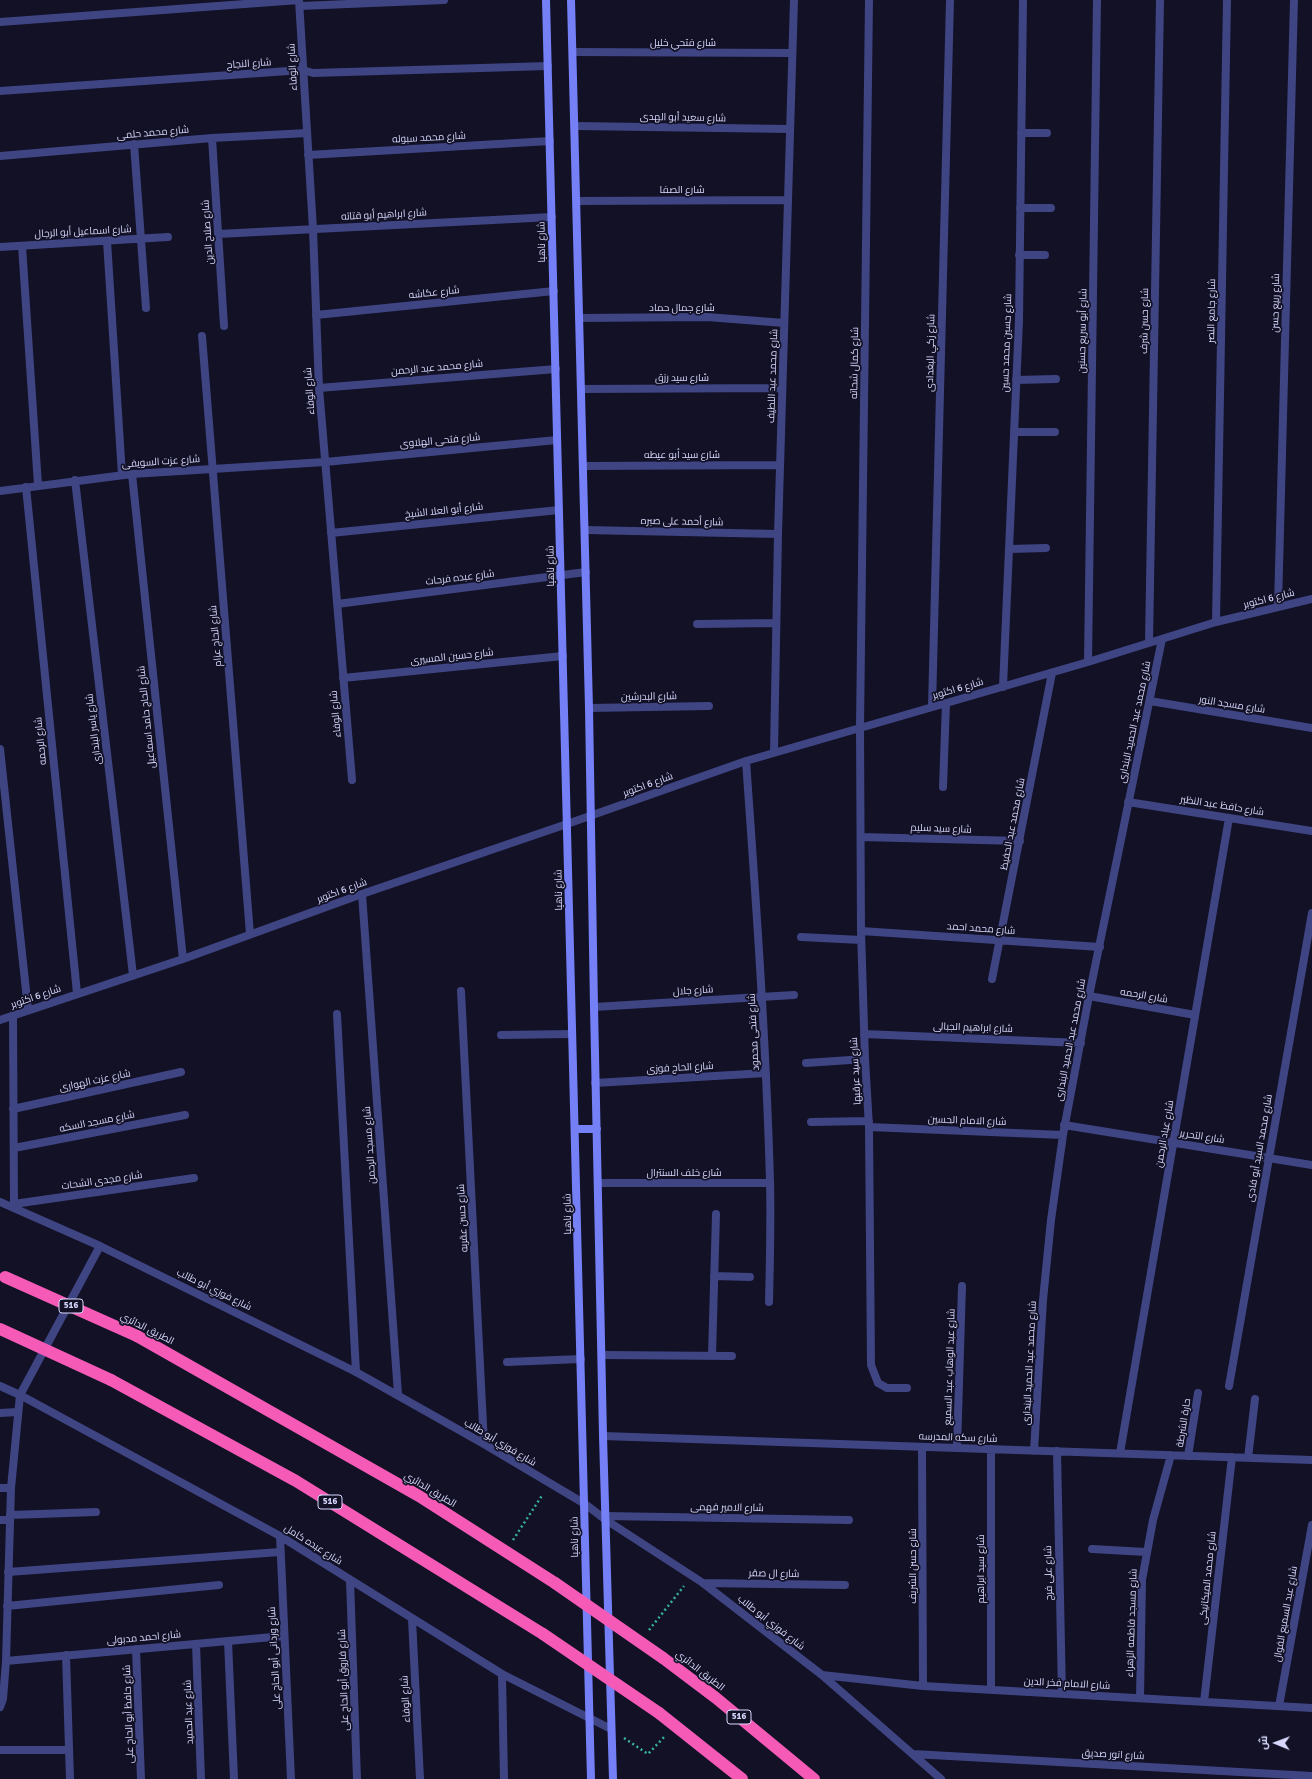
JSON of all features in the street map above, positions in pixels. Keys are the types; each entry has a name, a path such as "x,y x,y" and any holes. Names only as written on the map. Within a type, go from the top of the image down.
{"highway":[{"name":"الطريق الدائري","path":"3,1276 137,1336 420,1496 555,1583 640,1641 733,1712 814,1779"},
{"name":"516","path":"0,1329 111,1380 296,1481 542,1634 659,1713 742,1779"}],"main road":[{"name":"شارع ناهيا","path":"546,0 572,1034 576,1129 591,1779"},
{"path":"571,0 592,816 595,1083 603,1436 613,1779"},
{"path":"576,1129 596,1129"}],"street":[{"path":"0,22 299,2 444,0"},
{"name":"شارع محمد عبد اللطيف","path":"774,752 778,534 794,0"},
{"name":"شارع كمال شحاته","path":"860,727 869,0"},
{"name":"شارع زكي البغدادى","path":"932,707 950,0"},
{"name":"شارع حسين محمد حسين","path":"1004,687 1016,380 1023,0"},
{"name":"شارع أبو سريع حسنين","path":"1088,662 1097,0"},
{"name":"شارع حسن شرف","path":"1149,643 1160,0"},
{"name":"شارع جامع النصر","path":"1216,622 1227,0"},
{"name":"شارع ربيع حسن","path":"1278,606 1294,0"},
{"name":"شارع الوفاء","path":"299,2 313,229 319,388 342,678 352,780"},
{"name":"شارع فتحي خليل","path":"573,52 792,53"},
{"name":"شارع النجاح","path":"0,91 303,70 313,73 548,66"},
{"name":"شارع سعيد أبو الهدى","path":"575,126 790,129"},
{"name":"شارع محمد حلمى","path":"0,156 212,138 307,133"},
{"path":"1021,133 1047,133"},
{"name":"شارع صلاح الدين","path":"212,138 224,326"},
{"name":"شارع محمد سبوله","path":"308,155 550,141"},
{"path":"134,144 146,308"},
{"name":"شارع الصفا","path":"576,200 788,200"},
{"path":"1020,208 1051,208"},
{"name":"شارع ابراهيم أبو قتاته","path":"218,234 552,217"},
{"name":"شارع اسماعيل أبو الرجال","path":"0,247 168,237"},
{"path":"107,241 122,475"},
{"path":"22,246 38,485"},
{"path":"1019,255 1045,255"},
{"name":"شارع عكاشه","path":"316,315 554,291"},
{"name":"شارع جمال حماد","path":"579,318 707,317 784,323"},
{"name":"شارع الحاج عزام","path":"202,336 250,934"},
{"name":"شارع محمد عبد الرحمن","path":"319,388 556,369"},
{"path":"1016,380 1056,379"},
{"name":"شارع سيد رزق","path":"581,389 782,388"},
{"path":"1014,432 1055,432"},
{"name":"شارع فتحى الهلاوى","path":"325,462 557,440"},
{"name":"شارع عزت السويفى","path":"0,491 75,480 132,474 325,462"},
{"name":"شارع سيد أبو عيطه","path":"583,466 780,465"},
{"name":"شارع الحاج حامد اسماعيل","path":"132,474 183,959"},
{"name":"شارع ياسر البندارى","path":"75,480 133,975"},
{"name":"شارع الرحمه","path":"26,487 77,993"},
{"name":"شارع أبو العلا الشيخ","path":"331,533 559,510"},
{"name":"شارع أحمد على صبره","path":"585,530 778,534"},
{"path":"1009,549 1046,548"},
{"name":"شارع عبده فرحات","path":"337,604 561,574 586,572"},
{"name":"شارع 6 اكتوبر","path":"0,1020 28,1009 183,959 362,894 592,816 774,752 1052,673 1216,622 1312,599"},
{"path":"697,624 776,623"},
{"name":"شارع محمد عبد الحميد البندارى","path":"1034,1451 1044,1292 1051,1220 1064,1125 1162,639"},
{"name":"شارع حسين المسيرى","path":"342,678 563,656"},
{"name":"شارع محمد عبد الحفيظ","path":"992,979 1052,673"},
{"name":"شارع مسجد النور","path":"1150,701 1312,728"},
{"path":"943,787 946,703"},
{"name":"شارع البدرشين","path":"589,708 709,706"},
{"name":"شارع سيد عرقبها","path":"860,727 861,940 869,1124 871,1365 878,1383 887,1388 907,1388"},
{"path":"0,749 28,1009"},
{"name":"شارع فتحى محمود","path":"746,761 766,1073 770,1183 769,1302"},
{"name":"شارع حافظ عبد النظير","path":"1128,802 1312,831"},
{"name":"شارع عباد الرحمن","path":"1120,1453 1229,818"},
{"name":"شارع سيد سليم","path":"861,837 1020,841"},
{"name":"شارع مسجد الرحمن","path":"362,894 398,1394"},
{"name":"شارع محمد السيد أبو فادى","path":"1229,1386 1268,1157 1312,914"},
{"name":"شارع محمد احمد","path":"861,931 1100,947"},
{"path":"801,937 861,940"},
{"name":"شارع حسن عقربه","path":"461,992 484,1444"},
{"name":"شارع جلال","path":"594,1007 794,995"},
{"name":"شارع الرحمه","path":"1089,996 1195,1015"},
{"path":"337,1014 356,1372"},
{"path":"13,1015 14,1206"},
{"path":"501,1035 572,1034"},
{"name":"شارع ابراهيم الجبالى","path":"864,1034 1081,1043"},
{"path":"806,1062 865,1059"},
{"name":"شارع عزت الهوارى","path":"13,1109 181,1072"},
{"name":"شارع الحاج فوزى","path":"595,1083 766,1073"},
{"name":"شارع مسجد السكه","path":"14,1148 185,1115"},
{"name":"شارع الامام الحسين","path":"811,1122 1063,1135"},
{"name":"شارع التحرير","path":"1064,1125 1312,1165"},
{"name":"شارع مجدى الشحات","path":"14,1206 194,1178"},
{"name":"شارع خلف السنترال","path":"598,1183 770,1183"},
{"name":"شارع فوزي أبو طالب","path":"0,1202 14,1206 100,1246 356,1372 398,1394 585,1504 703,1583 822,1675 941,1779"},
{"path":"712,1356 716,1214"},
{"path":"0,1707 3,1699 6,1660 3,1631 7,1606 4,1591 8,1572 11,1488 20,1395 100,1246"},
{"path":"714,1276 750,1276"},
{"name":"شارع عبد الوهاب عبد السميع","path":"957,1448 962,1286"},
{"path":"602,1355 732,1356"},
{"path":"507,1362 581,1358"},
{"name":"شارع عبده كامل","path":"0,1386 20,1395 280,1536 502,1674 611,1728"},
{"name":"حارة الشرطة","path":"1188,1456 1198,1394"},
{"path":"1248,1458 1255,1399"},
{"path":"0,1413 18,1412"},
{"name":"شارع سكه المدرسه","path":"603,1436 1312,1460"},
{"name":"شارع حسن الشريف","path":"922,1447 924,1686"},
{"name":"شارع سيد ابراهيم","path":"991,1449 992,1690"},
{"name":"شارع على فرج","path":"1057,1451 1062,1694"},
{"name":"شارع مسجد فاطمه الزهراء","path":"1140,1698 1142,1580 1146,1552 1170,1455"},
{"name":"شارع محمد الميكانيكى","path":"1204,1702 1232,1457"},
{"path":"0,1488 11,1488"},
{"path":"0,1520 96,1512"},
{"name":"شارع الامير فهمى","path":"606,1518 849,1520"},
{"name":"شارع عبد السميع الفوال","path":"1279,1706 1312,1525"},
{"name":"شارع وردانى أبو الحاج على","path":"280,1536 291,1779"},
{"path":"1092,1549 1146,1552"},
{"path":"8,1572 280,1552"},
{"name":"شارع فاروق أبو الحاج على","path":"350,1580 357,1779"},
{"name":"شارع ال صقر","path":"703,1583 845,1585"},
{"path":"7,1606 220,1585"},
{"name":"شارع الوفاء","path":"412,1619 420,1779"},
{"name":"شارع احمد مدبولى","path":"6,1660 284,1636"},
{"path":"228,1641 234,1779"},
{"name":"شارع عبد الحميد","path":"196,1644 201,1779"},
{"name":"شارع حافظ أبو الحاج على","path":"136,1649 141,1779"},
{"path":"66,1655 70,1779"},
{"path":"502,1674 504,1779"},
{"name":"شارع الامام فخر الدين","path":"822,1675 924,1686 1312,1708"},
{"path":"0,1750 69,1750"},
{"name":"شارع انور صديق","path":"913,1754 1312,1776"}],"path":[{"path":"506,1551 550,1484"},
{"path":"640,1641 692,1576"},
{"path":"611,1728 648,1754 674,1725"}]}
